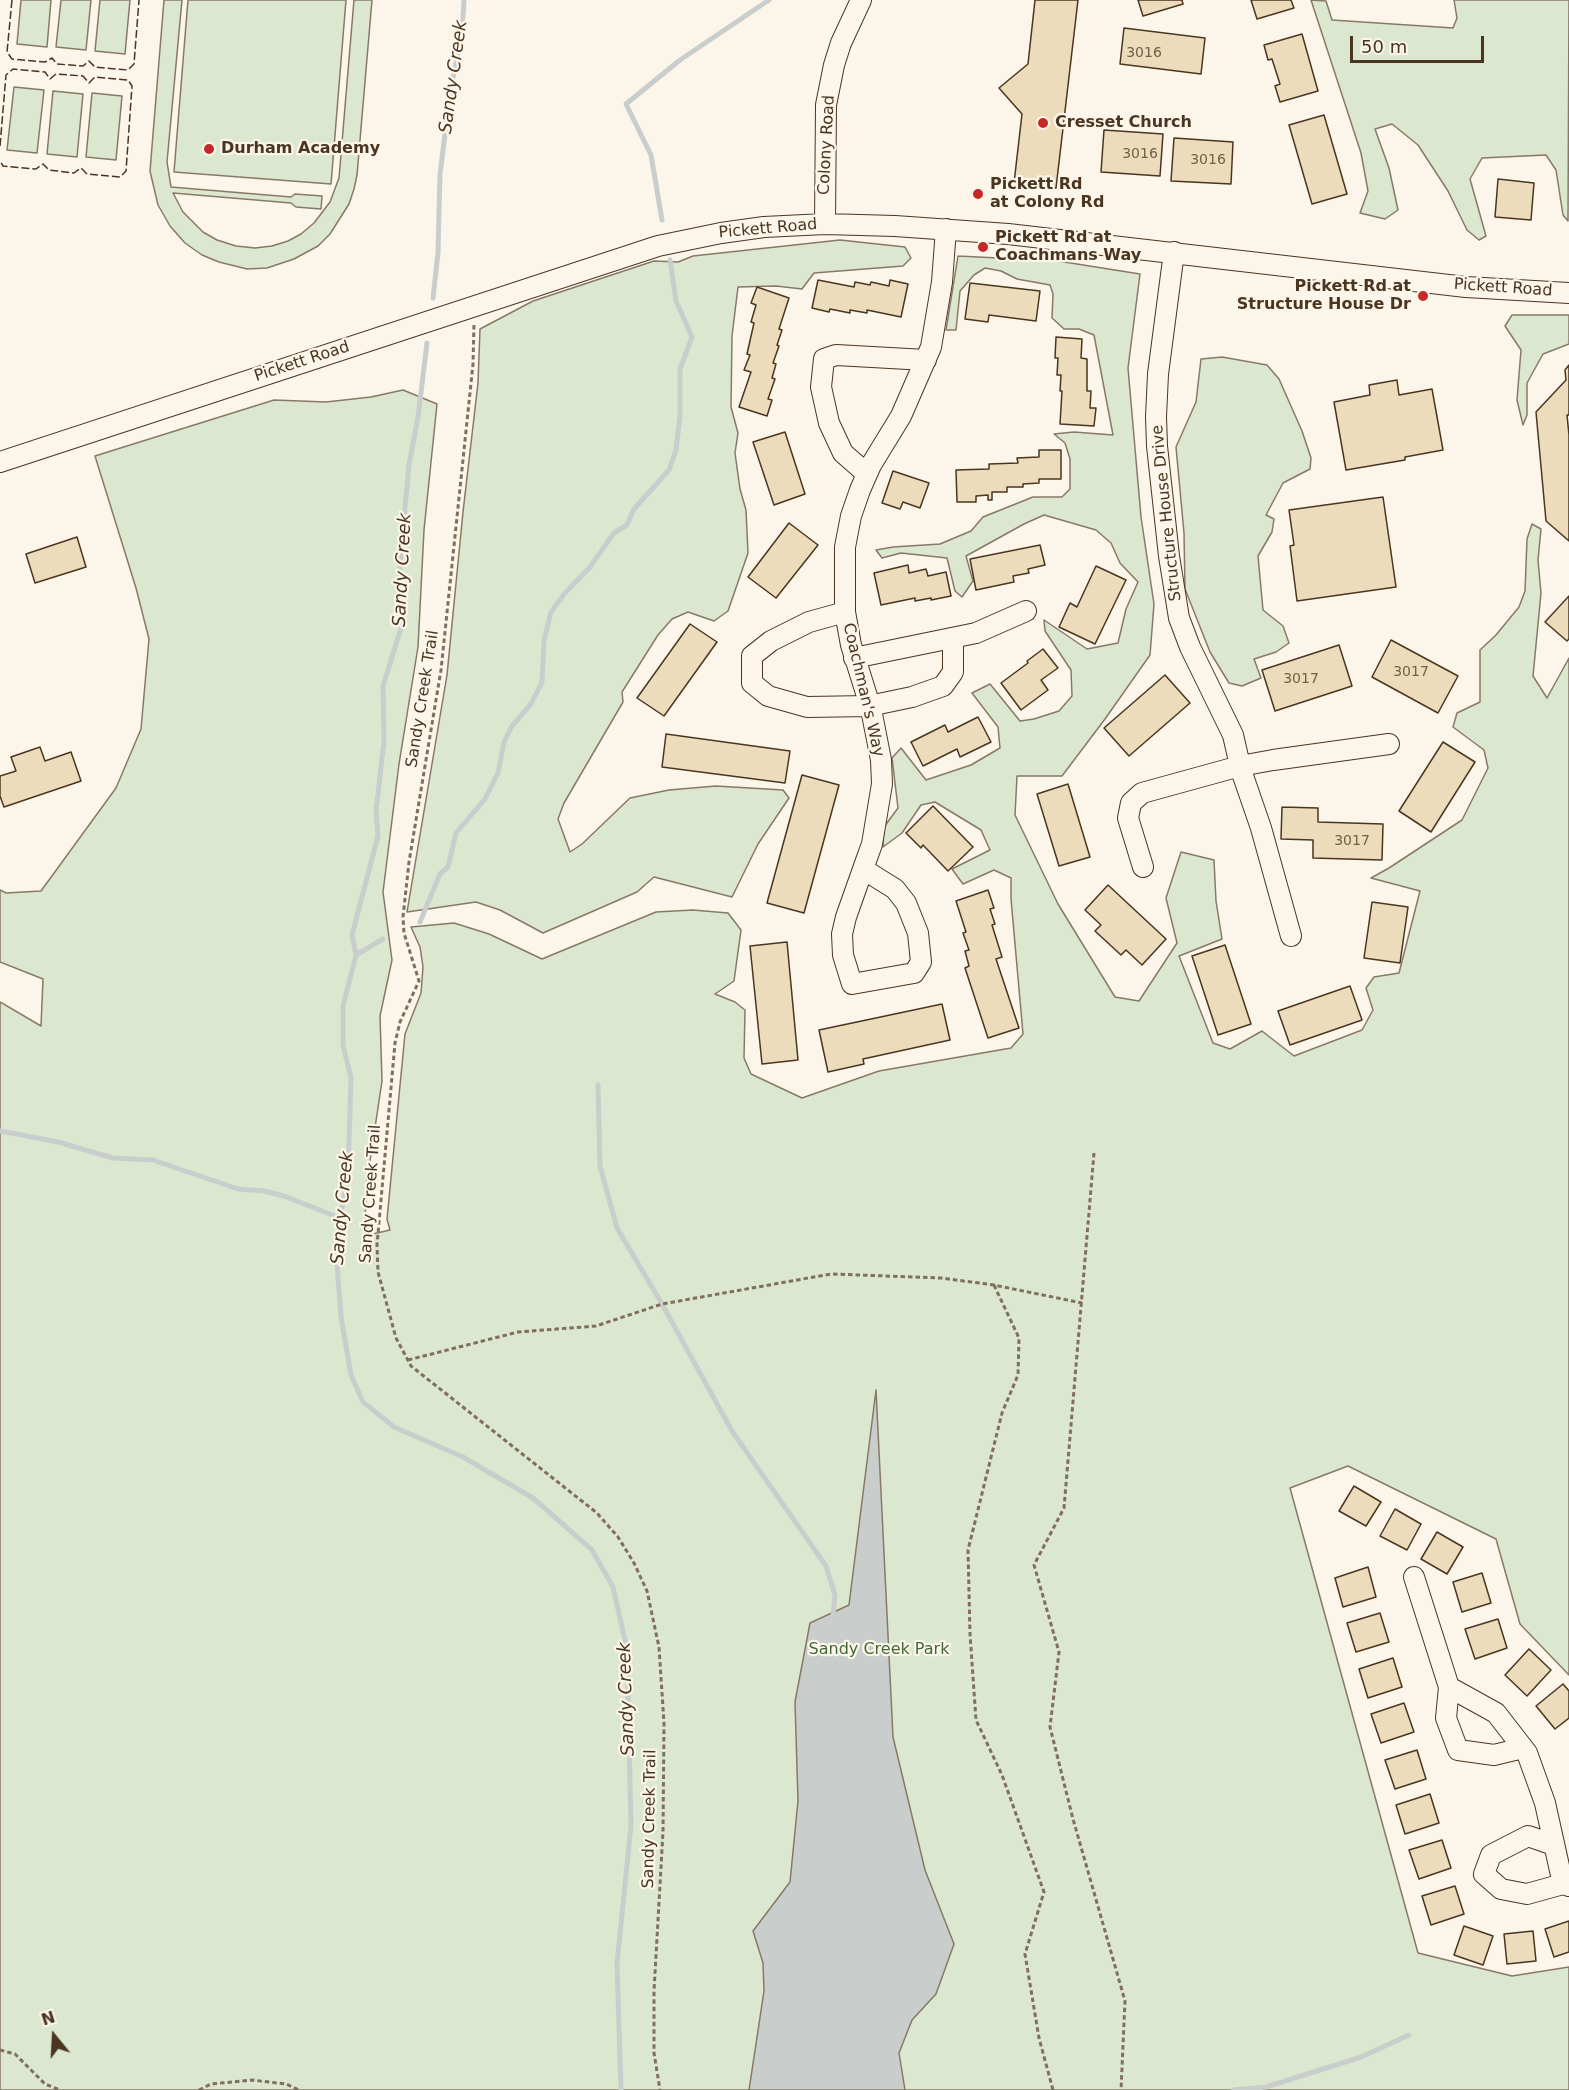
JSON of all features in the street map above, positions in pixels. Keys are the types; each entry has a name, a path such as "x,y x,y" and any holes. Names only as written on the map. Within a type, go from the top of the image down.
{"street":[{"name":"Colony Road","path":"825,224 826,105 841,43 861,0"},
{"name":"Pickett Road","path":"0,462 658,246 764,227 825,224 946,229 1174,252 1466,287 1569,293"},
{"name":"Coachman's Way","path":"863,869 895,889 906,903 918,933 921,962 914,973 852,984 843,954 842,934 846,917 863,869 872,844 882,784 881,760 845,612 845,547 851,516 867,474 901,416 931,347 941,292 946,229"},
{"name":"Structure House Drive","path":"1174,252 1158,374 1156,417 1169,556 1179,618 1190,647 1233,735 1240,766 1261,828 1291,936"},
{"path":"867,474 843,453 829,423 821,387 824,359 836,355 926,360"},
{"path":"845,612 809,622 771,641 752,656 752,683 768,696 807,707 869,706 912,697 943,686 952,672 953,638"},
{"path":"855,658 976,633 1026,612"},
{"path":"1143,867 1128,818 1131,803 1143,793 1240,766 1389,744"},
{"path":"1414,1577 1449,1687 1446,1718 1458,1750 1494,1755 1523,1748"},
{"path":"1449,1687 1496,1713 1527,1753 1545,1803 1566,1885 1527,1894 1501,1889 1484,1874 1491,1855 1528,1836 1554,1845"}],"path":[{"name":"Sandy Creek Trail","path":"474,306 472,364 441,670 409,862 403,917 404,933 419,981 400,1022 395,1043 377,1245 378,1272 396,1338 408,1360 423,1377 597,1512 618,1537 634,1563 647,1592 658,1647 664,1723 663,1832 654,1991 654,2053 660,2090"},
{"path":"1094,1153 1064,1508 1034,1564 1059,1652 1050,1727 1073,1819 1125,2001 1121,2090"},
{"path":"408,1360 518,1332 596,1326 662,1304 831,1274 941,1278 994,1285 1082,1303"},
{"path":"994,1285 1019,1338 1018,1375 1002,1413 968,1550 970,1644 976,1720 1002,1775 1044,1892 1025,1954 1039,2038 1053,2089"},
{"path":"0,2050 15,2054 45,2084 60,2090"},
{"path":"200,2090 211,2084 252,2080 286,2084 299,2090"}],"green space":[{"path":"21,0 51,0 47,47 17,44"},
{"path":"61,0 91,0 86,50 56,47"},
{"path":"100,0 130,0 125,54 95,51"},
{"path":"164,0 182,0 167,162 171,187 291,197 295,194 322,196 321,209 296,207 291,203 173,193 183,212 203,232 217,240 236,246 255,248 272,246 301,234 314,223 330,202 339,178 354,0 372,0 354,189 349,204 330,234 318,246 294,259 267,268 247,269 202,255 185,243 170,226 158,205 150,171"},
{"path":"188,0 346,0 331,184 174,172"},
{"path":"1311,0 1326,1 1332,20 1453,28 1457,18 1454,0 1569,0 1568,221 1563,215 1556,170 1546,155 1482,158 1470,179 1486,236 1479,240 1467,230 1448,191 1418,145 1392,124 1375,129 1389,168 1398,210 1385,219 1360,213 1368,191 1361,153"},
{"path":"14,87 44,90 37,153 7,150"},
{"path":"53,91 83,94 77,157 47,154"},
{"path":"92,93 122,96 116,160 86,157"},
{"path":"840,240 905,247 911,258 903,266 814,273 802,289 776,286 738,287 732,336 731,407 738,433 735,453 740,489 746,510 748,553 728,611 714,621 688,612 672,619 658,635 622,692 623,702 564,803 558,819 570,852 582,844 630,798 669,790 716,786 783,790 789,798 758,844 732,897 654,877 637,892 543,933 500,910 476,902 407,912 447,675 478,383 480,329 533,301 654,261 678,262 693,256"},
{"name":"Sandy Creek Park","path":"958,256 1058,261 1140,274 1128,368 1141,517 1154,604 1150,655 1062,776 1017,776 1015,815 1058,904 1115,997 1139,1001 1177,943 1166,898 1181,852 1214,860 1216,901 1222,939 1179,956 1213,1043 1230,1049 1262,1031 1294,1056 1362,1030 1373,1010 1366,988 1374,977 1399,973 1420,891 1371,878 1462,820 1488,768 1484,750 1453,727 1457,713 1480,702 1480,650 1519,607 1525,591 1527,539 1532,524 1541,529 1538,560 1541,593 1533,676 1547,698 1569,658 1569,1675 1520,1624 1496,1539 1348,1466 1290,1488 1418,1953 1512,1976 1569,1967 1569,2090 0,2090 0,1002 41,1026 43,979 0,962 0,890 6,893 41,891 116,788 141,729 149,639 136,588 95,456 274,400 326,402 371,397 403,390 437,404 424,530 418,647 399,764 383,892 392,960 380,1016 382,1081 367,1181 364,1236 390,1230 387,1219 405,1034 421,993 423,967 420,947 411,927 454,923 489,934 542,959 656,912 693,910 728,913 741,930 734,981 715,994 735,1002 745,1010 744,1058 751,1074 802,1098 879,1071 1011,1048 1023,1034 1011,878 994,870 963,884 952,869 990,850 981,830 935,802 921,805 902,833 883,847 884,827 898,808 892,758 901,748 926,780 971,765 1000,748 998,727 972,693 990,684 1020,721 1059,711 1072,696 1071,670 1045,631 1044,620 1087,649 1118,643 1126,609 1138,582 1120,563 1111,543 1096,530 1044,515 966,556 973,581 962,597 955,591 947,558 901,553 882,558 876,550 940,544 971,531 983,517 1033,497 1062,497 1070,489 1070,459 1065,443 1054,434 1074,432 1113,435 1094,335 1079,329 1064,329 1052,318 1053,294 1050,285 1017,279 1001,271 985,268 974,275 960,291 956,330 946,330"},
{"path":"1512,315 1569,315 1569,344 1543,354 1527,383 1527,415 1523,425 1517,400 1521,350 1505,326"},
{"path":"1222,357 1267,365 1279,379 1311,458 1310,469 1283,483 1266,515 1274,519 1272,532 1258,556 1263,610 1283,626 1289,643 1276,652 1254,659 1261,678 1242,686 1229,683 1210,652 1185,589 1184,533 1176,447 1196,402 1201,359"}],"shaded area":[{"path":"876,1390 893,1737 925,1870 954,1944 936,1994 912,2020 899,2053 905,2090 749,2090 764,1991 763,1963 753,1931 790,1882 798,1801 795,1702 810,1623 849,1605"}],"building":[{"path":"1035,0 1078,0 1056,188 1014,183 1022,114 999,88 1028,64"},
{"path":"1138,0 1182,0 1183,4 1143,16"},
{"path":"1251,0 1291,0 1294,8 1257,19"},
{"path":"1124,28 1205,38 1201,74 1120,64"},
{"path":"1302,34 1318,91 1280,102 1275,86 1280,84 1272,59 1268,60 1264,45"},
{"path":"1324,115 1347,194 1312,204 1289,125"},
{"path":"1104,130 1163,134 1160,176 1101,172"},
{"path":"1174,138 1233,142 1231,184 1171,181"},
{"path":"1498,179 1534,183 1531,220 1495,217"},
{"path":"818,280 854,287 855,282 870,285 871,282 889,286 890,280 908,284 901,317 867,310 867,313 850,310 850,313 812,308"},
{"path":"970,283 1040,291 1036,321 989,315 988,322 965,319"},
{"path":"757,287 789,298 779,329 782,330 773,363 776,364 772,378 775,379 768,399 772,400 767,416 739,407 751,372 744,370 750,355 747,354 754,323 751,322 756,305 751,303"},
{"path":"1056,337 1082,339 1081,358 1087,359 1087,391 1091,391 1090,408 1096,408 1094,426 1060,424 1062,391 1060,391 1061,375 1057,375 1058,358 1055,358"},
{"path":"1569,365 1569,415 1567,415 1569,541 1546,521 1536,412 1566,380 1565,370"},
{"path":"1397,380 1399,395 1432,389 1443,450 1405,457 1405,460 1346,470 1334,402 1370,395 1369,385"},
{"path":"785,432 805,494 774,505 753,442"},
{"path":"1039,450 1061,450 1061,479 1039,479 1039,483 1023,484 1023,487 1007,487 1007,492 992,492 992,500 988,500 988,495 976,496 976,502 957,502 956,470 989,469 989,464 1018,463 1017,458 1039,457"},
{"path":"893,471 929,483 920,508 903,502 900,509 882,503"},
{"path":"1383,497 1396,587 1297,601 1290,546 1294,545 1289,510"},
{"path":"789,523 818,545 776,598 748,577"},
{"path":"77,537 86,567 35,583 26,554"},
{"path":"1040,545 1045,565 1028,569 1029,573 1013,576 1014,582 976,590 970,559"},
{"path":"908,565 909,573 926,569 928,576 946,572 951,596 915,601 915,598 881,605 874,573"},
{"path":"1096,566 1126,580 1095,644 1059,627 1070,603 1077,607"},
{"path":"1569,596 1569,639 1567,641 1545,622"},
{"path":"690,624 717,642 664,716 637,698"},
{"path":"1391,640 1458,676 1438,713 1372,677"},
{"path":"1339,645 1352,686 1275,711 1262,670"},
{"path":"1043,649 1058,668 1041,680 1048,690 1021,710 1001,683"},
{"path":"1165,675 1190,703 1129,756 1104,728"},
{"path":"978,717 991,742 960,757 957,749 923,766 911,742 945,725 948,732"},
{"path":"666,734 790,751 785,783 662,767"},
{"path":"1443,742 1475,762 1431,832 1399,811"},
{"path":"40,747 45,761 71,752 81,781 4,807 0,796 0,776 16,771 11,757"},
{"path":"802,775 839,785 804,913 767,903"},
{"path":"1068,784 1090,857 1059,866 1037,794"},
{"path":"933,806 973,847 948,871 923,845 921,848 906,833"},
{"path":"1282,807 1318,808 1318,822 1383,824 1382,860 1313,858 1313,840 1281,839"},
{"path":"1108,885 1166,939 1142,965 1126,950 1121,955 1095,931 1101,925 1085,910"},
{"path":"988,890 994,908 990,909 995,924 992,925 1002,957 996,959 1019,1028 988,1038 965,968 969,966 965,951 969,950 956,901"},
{"path":"1372,902 1408,907 1400,963 1364,958"},
{"path":"787,942 798,1060 762,1064 750,946"},
{"path":"1225,945 1251,1024 1218,1035 1192,956"},
{"path":"1350,986 1362,1020 1290,1045 1278,1011"},
{"path":"942,1004 950,1040 863,1059 864,1064 828,1072 819,1030"},
{"path":"1354,1486 1381,1502 1366,1526 1339,1511"},
{"path":"1395,1509 1421,1524 1407,1550 1380,1536"},
{"path":"1437,1532 1463,1547 1447,1574 1421,1559"},
{"path":"1368,1567 1376,1597 1343,1607 1335,1578"},
{"path":"1482,1573 1491,1603 1462,1612 1453,1582"},
{"path":"1380,1613 1389,1642 1356,1652 1347,1623"},
{"path":"1498,1619 1507,1648 1475,1659 1465,1629"},
{"path":"1529,1649 1551,1670 1527,1696 1505,1675"},
{"path":"1393,1658 1402,1687 1368,1698 1359,1669"},
{"path":"1563,1684 1569,1691 1569,1718 1555,1729 1536,1706"},
{"path":"1404,1703 1414,1732 1381,1743 1371,1714"},
{"path":"1417,1750 1426,1779 1395,1789 1385,1760"},
{"path":"1430,1794 1439,1823 1405,1834 1396,1805"},
{"path":"1442,1840 1451,1868 1419,1879 1409,1850"},
{"path":"1455,1886 1464,1914 1431,1925 1422,1896"},
{"path":"1569,1921 1569,1952 1554,1957 1545,1929"},
{"path":"1464,1926 1493,1936 1483,1965 1454,1955"},
{"path":"1533,1931 1536,1961 1507,1964 1504,1934"}],"waterway":[{"name":"Sandy Creek","path":"433,298 438,253 440,174 451,87 462,35 464,0"},
{"path":"662,220 651,155 626,104 680,60 769,0"},
{"path":"420,922 440,874 448,867 456,833 485,799 498,773 504,742 512,726 531,704 542,682 544,641 551,612 565,593 590,567 614,533 627,525 634,509 669,470 676,450 680,416 680,369 692,337 676,301 670,260"},
{"name":"Sandy Creek","path":"427,343 418,417 409,465 402,539 398,592 402,625 383,686 384,741 376,811 378,836 352,935 356,955 343,1006 343,1045 351,1078 348,1177 340,1218 337,1264 341,1317 351,1375 363,1402 394,1427 463,1457 533,1498 592,1550 613,1587 627,1649 631,1826 617,1963 621,2090"},
{"path":"356,955 383,939"},
{"path":"598,1085 600,1166 617,1228 732,1431 826,1566 835,1595 833,1616"},
{"path":"0,1131 58,1142 113,1158 153,1160 238,1189 264,1191 284,1196 340,1218"},
{"path":"1233,2090 1266,2087 1361,2057 1409,2035"}],"fence":[{"path":"12,0 7,52 12,59 45,62 52,58 57,64 83,66 89,61 95,67 128,70 134,64 139,0"},
{"path":"0,146 6,75 13,69 45,72 50,79 56,74 83,76 89,83 95,77 128,80 132,86 126,171 120,177 87,174 81,168 74,173 49,170 43,164 36,169 3,166 0,161"}],"place":[{"name":"Cresset Church","path":"1043,123"},
{"name":"Durham Academy","path":"209,149"},
{"name":"Pickett Rd at Colony Rd","path":"978,194"},
{"name":"Pickett Rd at Coachmans Way","path":"983,247"},
{"name":"Pickett Rd at Structure House Dr","path":"1423,296"}]}
